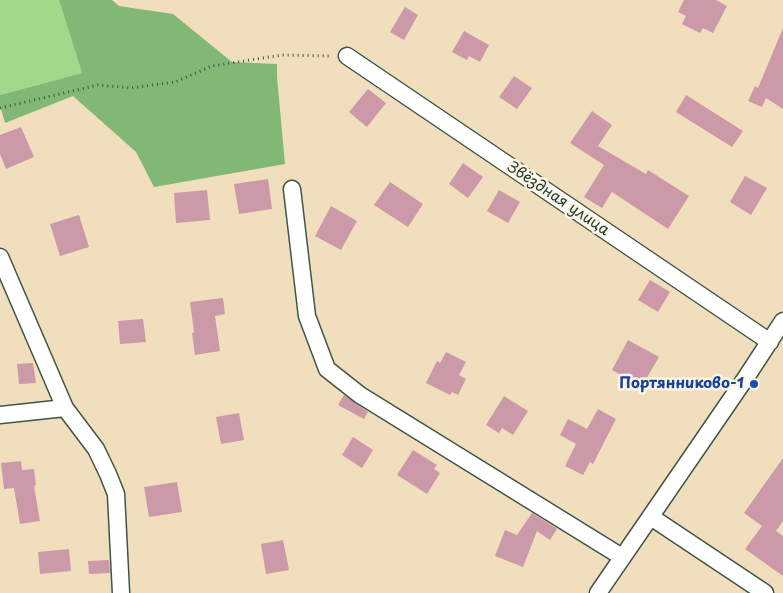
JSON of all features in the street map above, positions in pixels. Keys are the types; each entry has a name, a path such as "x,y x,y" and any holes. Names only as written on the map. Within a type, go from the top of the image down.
{"street":[{"name":"Звёздная улица","path":"347,56 770,342"},
{"path":"292,189 307,316 327,369 360,395 622,557"},
{"path":"0,257 6,287 65,408 96,450 116,494 121,593"},
{"path":"598,593 783,321"},
{"path":"0,415 65,408"},
{"path":"651,517 765,593"}],"path":[{"path":"0,108 98,85 131,88 175,82 212,66 282,55 347,56"}],"green space":[{"path":"0,0 59,0 82,73 0,95"},
{"path":"59,0 112,0 119,6 173,14 232,62 277,64 285,164 154,187 136,152 73,96 5,123 0,105 0,95 82,73"}],"building":[{"path":"684,0 716,0 727,6 713,33 703,28 700,33 682,24 686,16 678,12"},
{"path":"405,7 418,15 404,40 390,32"},
{"path":"783,28 783,109 766,98 762,107 748,101 755,86 758,88"},
{"path":"464,31 489,45 480,62 469,56 467,60 452,52"},
{"path":"514,76 532,88 517,109 499,97"},
{"path":"368,89 386,103 367,127 349,112"},
{"path":"686,95 743,131 732,147 676,112"},
{"path":"592,111 612,125 598,146 646,174 648,170 689,196 668,229 612,192 602,208 584,197 604,165 570,143"},
{"path":"21,127 34,157 6,169 0,154 0,135"},
{"path":"463,163 483,177 468,198 449,184"},
{"path":"745,176 767,188 751,215 730,202"},
{"path":"268,179 272,209 239,214 234,184"},
{"path":"390,182 423,204 408,227 374,205"},
{"path":"207,190 210,220 176,223 174,193"},
{"path":"499,190 520,202 508,223 487,211"},
{"path":"331,206 357,221 341,250 315,236"},
{"path":"79,215 89,247 60,256 50,224"},
{"path":"650,280 670,292 658,312 638,300"},
{"path":"223,298 225,314 215,316 220,351 195,355 190,302"},
{"path":"143,319 146,342 120,344 118,321"},
{"path":"628,340 659,357 642,386 612,370"},
{"path":"446,352 466,362 459,375 466,379 458,395 452,392 450,395 426,383 437,361 440,363"},
{"path":"33,363 36,383 19,384 17,364"},
{"path":"344,395 368,412 364,419 338,405"},
{"path":"504,396 528,411 513,435 502,428 499,433 486,425"},
{"path":"598,409 616,419 593,464 590,462 583,475 565,466 576,444 560,435 568,419 587,429"},
{"path":"239,413 244,440 221,444 216,417"},
{"path":"353,437 373,450 362,468 342,455"},
{"path":"413,450 437,465 434,469 440,473 427,494 397,475"},
{"path":"783,458 783,521 776,531 783,536 783,576 745,549 762,526 744,513"},
{"path":"21,461 22,470 34,469 36,485 34,486 40,521 20,524 14,488 4,489 1,463"},
{"path":"177,482 182,512 149,517 144,487"},
{"path":"532,513 557,529 550,540 537,531 523,567 495,556 505,530 517,535"},
{"path":"283,540 289,570 266,574 261,544"},
{"path":"69,549 71,571 40,574 38,552"},
{"path":"109,560 110,573 89,574 88,561"}],"place":[{"name":"Портянниково-1","path":"754,384"}]}
